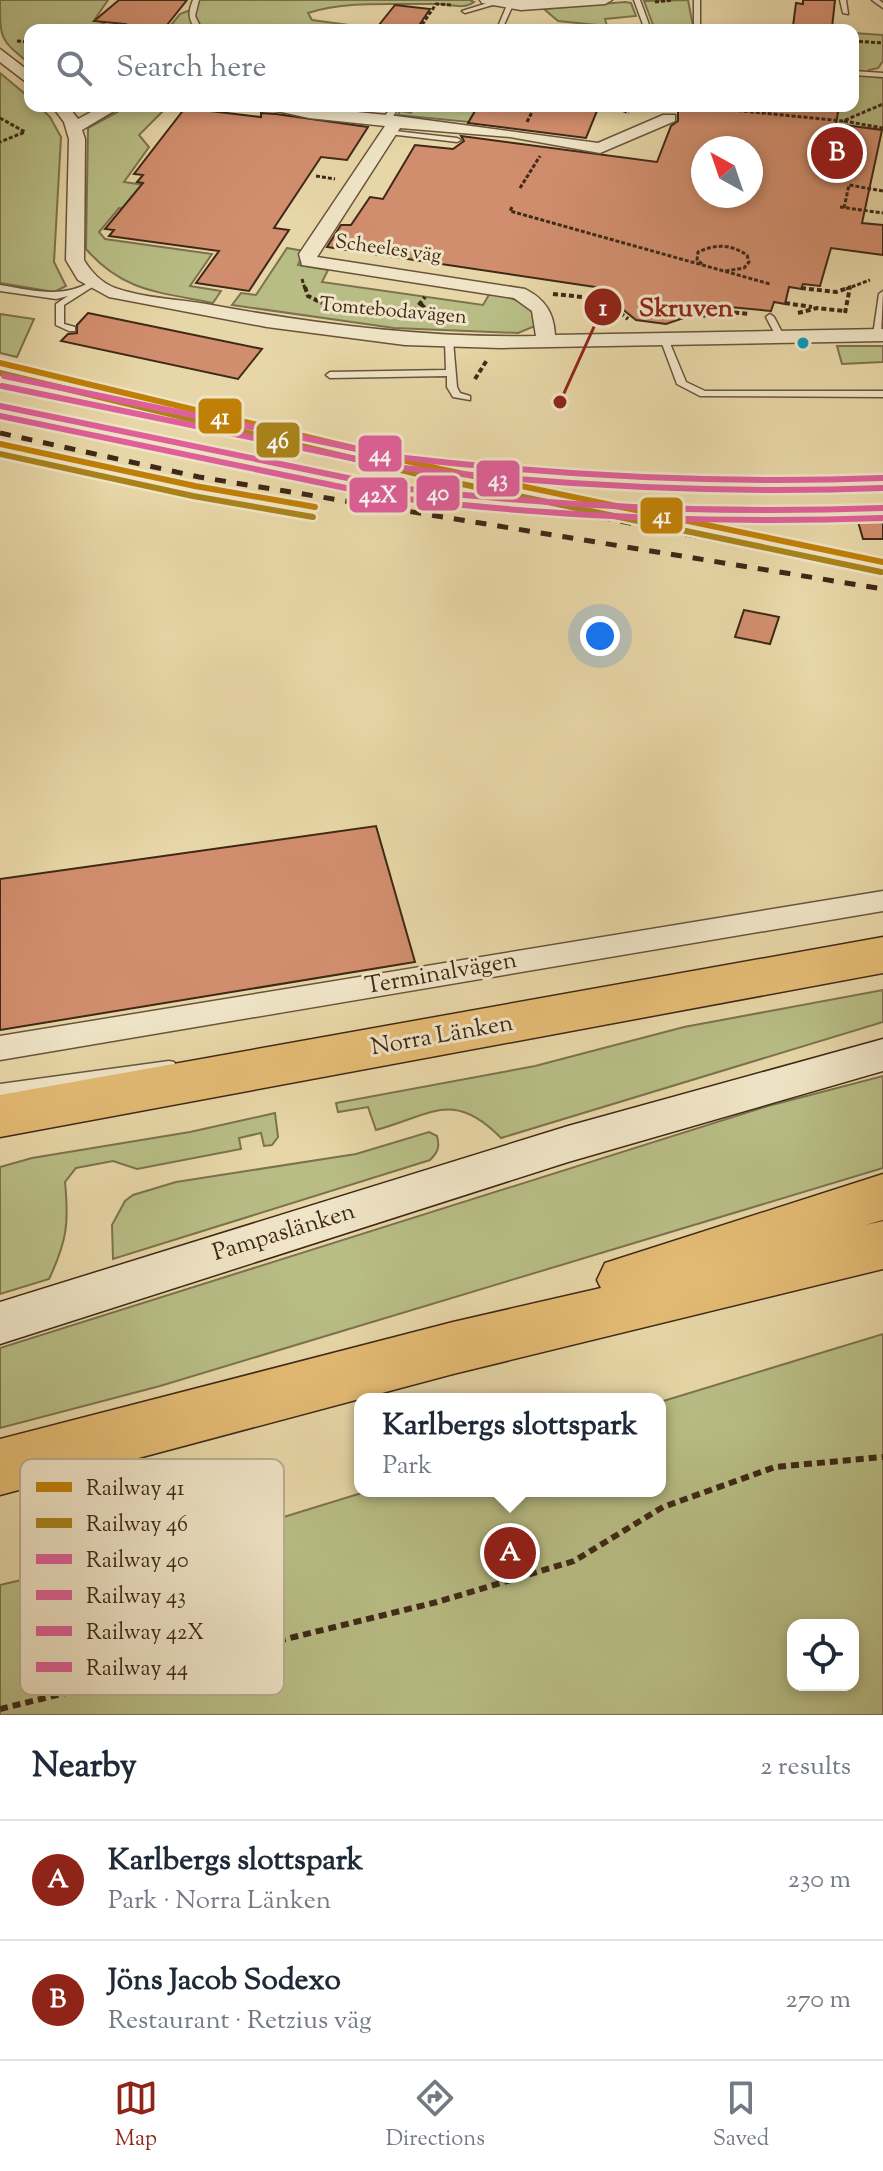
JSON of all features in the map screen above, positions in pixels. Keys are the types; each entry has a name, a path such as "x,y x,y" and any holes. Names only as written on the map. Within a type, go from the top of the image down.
{"highway":[{"name":"Norra Länken","path":"0,1116 883,955"},
{"path":"474,1343 630,1278 883,1197"},
{"path":"31,1459 474,1343 883,1245"},
{"path":"569,1320 760,1305 883,1274"},
{"path":"0,1467 20,1462"}],"main road":[{"name":"Pampaslänken","path":"568,1144 818,1049 883,1030"},
{"name":"Pampaslänken","path":"0,1323 568,1144 883,1055"}],"street":[{"path":"490,2 510,5 605,0"},
{"path":"0,54 24,75"},
{"path":"64,112 77,139 75,260 87,287"},
{"path":"74,128 103,112"},
{"path":"328,112 600,148 669,118"},
{"name":"Scheeles väg","path":"392,120 308,254 308,261 519,293 532,299 542,309 545,340"},
{"name":"Tomtebodavägen","path":"87,287 167,305 392,338 665,341 880,335"},
{"name":"Terminalvägen","path":"0,1048 883,901"}],"lane":[{"path":"194,24 191,12 196,0"},
{"path":"637,0 646,24"},
{"path":"697,0 697,24"},
{"path":"843,0 846,13"},
{"path":"875,0 883,6"},
{"path":"465,11 490,2"},
{"path":"501,24 510,5"},
{"path":"859,73 882,73"},
{"path":"392,120 457,140"},
{"path":"72,329 60,325 60,304 87,287"},
{"name":"Tomtebodavägen","path":"0,288 56,296 87,287"},
{"path":"880,335 883,294"},
{"path":"770,317 781,338"},
{"path":"449,341 456,395 467,398"},
{"path":"665,341 682,384 703,394 883,394"},
{"path":"330,375 451,373"},
{"path":"245,1056 529,1021"},
{"path":"0,1090 181,1064"}],"path":[{"path":"423,24 436,4 452,5"},
{"path":"859,41 883,43"},
{"path":"843,121 883,104"},
{"path":"769,112 883,128"},
{"path":"0,118 25,132 0,142"},
{"path":"520,188 548,141"},
{"path":"883,191 849,185 842,207 883,213"},
{"path":"512,207 510,211 531,214 706,268 770,284"},
{"path":"706,268 697,260 698,252 709,246 723,245 739,249 747,255 749,262 744,268 718,271"},
{"path":"267,321 269,316 325,302 308,296 300,271 308,261"},
{"path":"801,288 836,292 872,279"},
{"path":"785,303 817,308"},
{"path":"284,1639 437,1602 574,1561 663,1507 775,1467 883,1457"},
{"path":"0,1709 57,1695"}],"green space":[{"path":"0,0 108,0 95,19 104,24 24,24 24,59 7,44 0,24"},
{"path":"199,0 474,2 461,6 338,6 308,13 312,20 342,24 172,24 180,14 193,9"},
{"path":"688,0 693,24 653,24 644,1"},
{"path":"625,2 631,3 636,16 605,19 606,24 587,24 558,21 544,9"},
{"path":"859,33 883,35 883,61 878,68 869,70 870,76 883,78 883,130 733,112 827,112 859,112"},
{"path":"0,73 24,93 24,112 45,112 61,137 54,262 66,286 54,292 0,283"},
{"path":"117,112 162,112 139,135 149,147 124,182 236,198 219,221 119,208 99,232 105,239 212,254 190,286 221,291 213,303 128,282 86,249 88,128"},
{"path":"400,112 475,112 469,122 398,115"},
{"path":"287,248 304,251 298,265 328,270 322,282 483,305 490,293 506,296 531,310 540,324 518,333 394,328 232,305 241,293 256,295"},
{"path":"0,314 34,319 17,357 0,353"},
{"path":"837,346 883,346 883,362 842,364"},
{"path":"883,990 883,1022 501,1138 484,1123 455,1110 427,1113 376,1130 368,1107 338,1112 336,1103 535,1066 684,1027"},
{"path":"883,1076 883,1168 160,1386 0,1428 0,1348 768,1106"},
{"path":"275,1113 278,1137 272,1145 264,1146 261,1133 239,1138 241,1149 137,1169 113,1161 76,1168 65,1182 65,1232 49,1279 0,1294 0,1167 32,1158 190,1132"},
{"path":"429,1132 437,1136 438,1143 437,1152 430,1160 113,1259 112,1225 125,1201 133,1195 176,1182 356,1154"},
{"path":"883,1334 883,1715 0,1715 0,1585 20,1580 20,1695 284,1695 284,1517 354,1495 666,1497 666,1400"}],"building":[{"path":"119,0 187,0 168,24 94,21"},
{"path":"803,0 835,0 832,24 793,24 796,3 803,4"},
{"path":"395,5 430,9 420,24 380,24"},
{"path":"182,112 261,117 261,113 276,114 368,127 347,160 321,157 274,228 289,230 249,291 196,283 219,251 109,236 114,230 105,229 143,183 137,182 143,175 134,174"},
{"path":"474,112 597,112 586,138 468,123"},
{"path":"678,112 838,112 836,124 882,130 862,223 883,225 883,255 831,248 820,286 803,284 801,289 789,287 785,304 774,302 771,311 719,306 666,324 636,320 595,287 327,247 341,225 351,225 370,197 383,199 415,145 453,149 464,141 461,136 657,162 671,126 678,121"},
{"path":"88,313 262,349 238,379 61,341 68,334 77,333 77,325"},
{"path":"883,510 883,539 863,539 855,511"},
{"path":"744,610 779,617 770,644 735,637"},
{"path":"376,826 415,962 0,1030 0,879"}],"railway":[{"path":"0,374 579,513 883,573"},
{"path":"0,433 199,477 883,589"}],"rail line":[{"name":"41","path":"0,363 440,469 883,562"},
{"name":"46","path":"0,373 438,479 881,572"},
{"name":"44","path":"4,376 396,457 517,470 639,478 760,481 882,478"},
{"name":"43","path":"2,386 395,467 517,480 638,488 760,491 883,488"},
{"name":"40","path":"0,406 391,487 452,495 698,511 883,508"},
{"name":"42X","path":"0,416 389,497 451,505 697,521 883,518"},
{"name":"41","path":"0,444 195,486 315,507"},
{"name":"46","path":"0,454 193,496 313,517"}],"place":[{"name":"Jöns Jacob Sodexo","path":"837,153"},
{"name":"Skruven","path":"560,402"},
{"name":"Karlbergs slottspark","path":"510,1553"}]}
